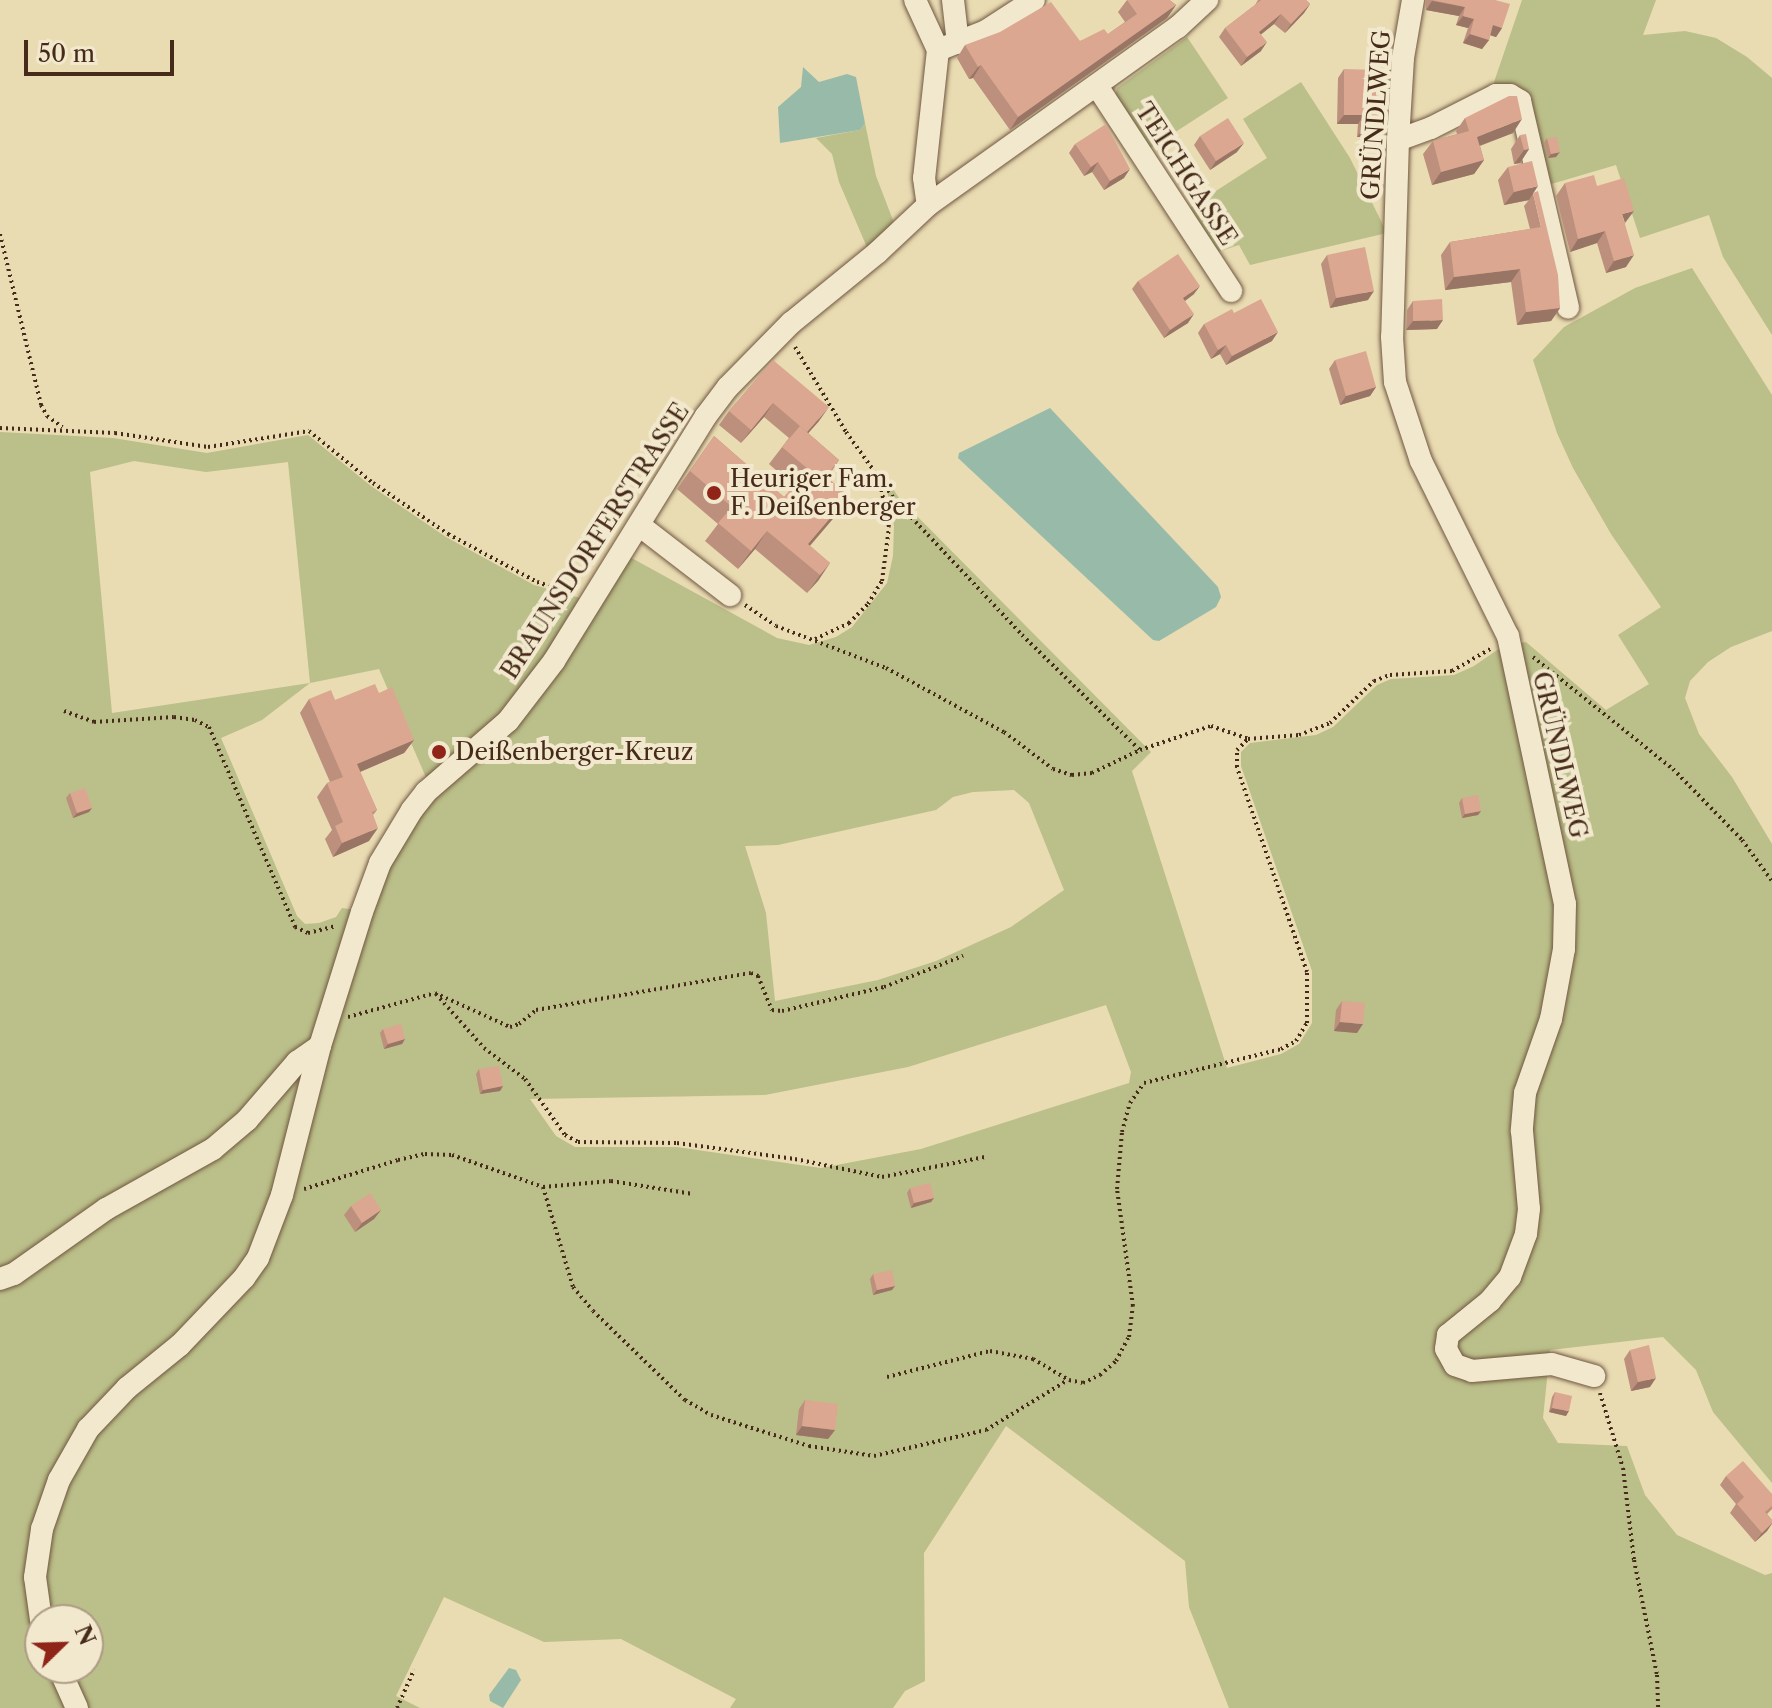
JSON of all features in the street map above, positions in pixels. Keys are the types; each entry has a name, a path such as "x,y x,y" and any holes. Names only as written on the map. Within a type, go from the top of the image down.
{"street":[{"path":"915,0 948,47"},
{"path":"928,205 924,178 948,47 953,0"},
{"path":"948,47 986,31 1034,0"},
{"name":"BRAUNSDORFERSTRASSE","path":"39,1604 35,1577 42,1529 59,1480 88,1429 127,1388 180,1345 244,1278 258,1258 282,1195 320,1046 362,912 380,863 412,810 426,792 508,721 554,661 706,416 728,387 785,330 878,252 928,205 1178,27 1207,0"},
{"name":"GRÜNDLWEG","path":"1413,0 1403,58 1398,140 1392,337 1395,382 1407,426 1508,636 1559,864 1565,904 1564,949 1551,1019 1525,1093 1522,1131 1529,1209 1526,1234 1510,1277 1490,1301 1448,1335 1446,1349 1455,1365 1472,1371 1552,1364 1594,1376"},
{"name":"TEICHGASSE","path":"1097,86 1231,291"},
{"path":"1398,140 1431,128 1496,95 1510,95 1520,101 1568,307"},
{"path":"639,525 730,595"},
{"path":"0,1279 14,1274 106,1209 213,1149 247,1120 297,1062 320,1046"},
{"path":"66,1684 77,1708"}],"path":[{"path":"0,234 41,405 47,416 64,429"},
{"path":"785,330 846,432 879,477 1022,635 1140,750"},
{"path":"0,428 64,429 208,447 309,431 395,499 480,552 537,582 574,594 597,592"},
{"path":"813,640 849,623 868,604 882,581 889,527 879,477"},
{"path":"730,595 776,626 852,652 942,697 1004,732 1053,769 1072,775 1092,773 1140,750 1211,726 1248,739 1314,731 1330,723 1374,681 1390,675 1452,671 1472,662 1508,636 1586,703 1673,769 1733,829 1770,874 1772,881"},
{"path":"64,711 94,722 174,717 195,720 209,727 295,927 308,933 327,931 362,912"},
{"path":"887,1377 990,1351 1033,1359 1069,1380 1083,1383 1100,1375 1116,1361 1129,1337 1133,1306 1117,1189 1122,1132 1130,1103 1144,1083 1281,1049 1296,1041 1307,1023 1307,972 1237,767 1237,750 1248,739"},
{"path":"331,1012 358,1016 435,993 510,1027 519,1024 536,1010 751,973 758,976 772,1010 782,1011 884,987 963,956"},
{"path":"435,993 475,1040 525,1079 565,1135 578,1142 677,1143 795,1159 882,1177 985,1157"},
{"path":"282,1195 425,1154 452,1155 482,1162 543,1187 611,1181 693,1194"},
{"path":"543,1187 573,1287 593,1311 685,1400 711,1415 809,1446 874,1456 986,1430 1069,1380"},
{"path":"1594,1376 1623,1468 1634,1560 1657,1675 1658,1708"},
{"path":"397,1708 414,1670"}],"green space":[{"path":"1522,0 1656,0 1643,35 1685,31 1716,38 1747,57 1772,78 1772,335 1723,257 1709,215 1640,238 1616,165 1548,185 1492,88"},
{"path":"1187,37 1228,98 1149,149 1115,97 1117,88"},
{"path":"1301,82 1350,158 1387,233 1250,265 1239,245 1218,252 1188,209 1267,158 1243,119"},
{"path":"865,123 876,176 896,228 869,252 839,182 832,154 816,138 860,130"},
{"path":"1692,268 1772,395 1772,631 1731,647 1708,662 1690,681 1685,698 1699,734 1732,777 1772,844 1772,1483 1713,1412 1696,1370 1663,1337 1550,1350 1543,1418 1558,1443 1627,1446 1645,1495 1677,1535 1765,1575 1772,1573 1772,1708 1229,1708 1189,1607 1185,1561 1006,1426 924,1553 925,1681 905,1691 893,1708 730,1708 736,1699 621,1639 544,1642 444,1597 396,1696 420,1708 0,1708 0,432 113,438 207,453 308,435 371,486 446,537 534,585 584,599 548,658 503,717 428,782 379,669 310,683 262,720 221,738 297,916 305,924 319,923 336,917 342,908 357,910 314,1039 292,1058 243,1115 210,1143 102,1202 12,1267 18,1280 110,1215 216,1155 252,1124 305,1067 308,1071 262,1232 252,1254 215,1299 226,1307 265,1261 275,1236 289,1197 327,1047 369,913 386,865 418,815 439,791 514,726 560,666 628,556 777,638 809,645 836,637 852,627 887,583 893,556 894,526 884,475 899,498 1151,752 1132,771 1227,1068 1281,1054 1299,1044 1312,1023 1312,971 1241,766 1241,752 1250,743 1316,735 1333,727 1377,685 1391,679 1454,675 1474,666 1503,646 1526,642 1606,710 1649,684 1618,635 1661,607 1611,534 1573,468 1557,433 1533,360 1564,327 1635,288","holes":["134,461 206,472 288,462 310,683 112,713 90,472","1014,790 1029,803 1064,890 1011,927 936,961 878,980 775,1001 766,913 745,846 778,845 936,810 953,797 973,792","1106,1005 1131,1072 1129,1083 921,1149 821,1168 677,1147 575,1147 556,1136 530,1099 765,1095 908,1067"]}],"shaded area":[{"path":"803,67 819,82 847,74 856,77 865,123 860,130 780,143 778,107 801,87"},
{"path":"1050,408 1218,587 1221,597 1216,607 1159,641 1153,640 958,458 959,453"},
{"path":"509,1668 516,1670 521,1680 503,1708 490,1701 489,1695"}],"building":[{"path":"1127,0 1170,0 1176,5 1018,117 981,65 978,67 965,45 1000,32 1051,2 1080,41 1104,29 1108,34 1137,14"},
{"path":"1261,0 1306,0 1310,4 1291,24 1281,14 1259,32 1267,42 1247,57 1225,28"},
{"path":"1432,0 1495,0 1510,4 1502,28 1493,25 1489,40 1470,34 1474,19 1463,16 1465,7"},
{"path":"1344,69 1377,70 1376,107 1382,107 1382,128 1364,128 1364,115 1344,115"},
{"path":"1509,96 1517,96 1522,119 1477,137 1484,160 1441,172 1433,141 1469,131 1465,118"},
{"path":"1228,118 1244,143 1216,161 1200,136"},
{"path":"1106,124 1130,169 1110,181 1098,162 1091,167 1075,144"},
{"path":"1526,134 1529,149 1524,150 1520,135"},
{"path":"1557,137 1560,152 1551,154 1547,138"},
{"path":"1532,161 1538,186 1514,192 1508,167"},
{"path":"1594,175 1597,186 1624,178 1634,211 1622,214 1634,255 1614,261 1605,231 1578,239 1565,183"},
{"path":"1538,191 1558,275 1560,308 1526,312 1520,269 1454,277 1450,242 1541,227 1533,193"},
{"path":"1365,247 1374,291 1336,298 1327,255"},
{"path":"1178,254 1200,286 1183,298 1194,314 1170,330 1138,281"},
{"path":"1261,299 1278,332 1232,356 1226,345 1218,350 1204,324 1232,309 1234,313"},
{"path":"1442,299 1443,320 1413,321 1413,301"},
{"path":"1366,351 1376,387 1346,396 1335,360"},
{"path":"773,360 829,407 807,432 773,403 751,430 729,411"},
{"path":"800,426 839,460 826,476 849,496 808,544 830,563 820,575 767,531 751,551 718,523 732,507 690,471 714,436 784,497 808,469 782,447"},
{"path":"375,684 379,693 392,687 414,740 357,764 377,810 372,812 378,828 342,843 335,826 343,822 327,783 343,777 309,699 331,690 335,700"},
{"path":"85,788 92,808 77,813 70,793"},
{"path":"1478,795 1481,811 1465,814 1462,798"},
{"path":"1342,1001 1365,1003 1363,1024 1340,1022"},
{"path":"401,1024 405,1039 388,1044 383,1029"},
{"path":"499,1066 503,1086 483,1090 479,1069"},
{"path":"930,1183 934,1198 914,1203 910,1188"},
{"path":"370,1193 381,1210 362,1223 351,1206"},
{"path":"892,1270 895,1286 877,1290 873,1274"},
{"path":"1649,1345 1656,1378 1638,1382 1630,1350"},
{"path":"1555,1392 1572,1396 1569,1411 1552,1408"},
{"path":"805,1400 838,1404 835,1430 802,1426"},
{"path":"1743,1461 1772,1494 1772,1506 1765,1512 1772,1523 1762,1533 1737,1504 1744,1497 1726,1476"}],"place":[{"name":"Heuriger Fam. F. Deißenberger","path":"714,493"},
{"name":"Deißenberger-Kreuz","path":"439,752"}]}
